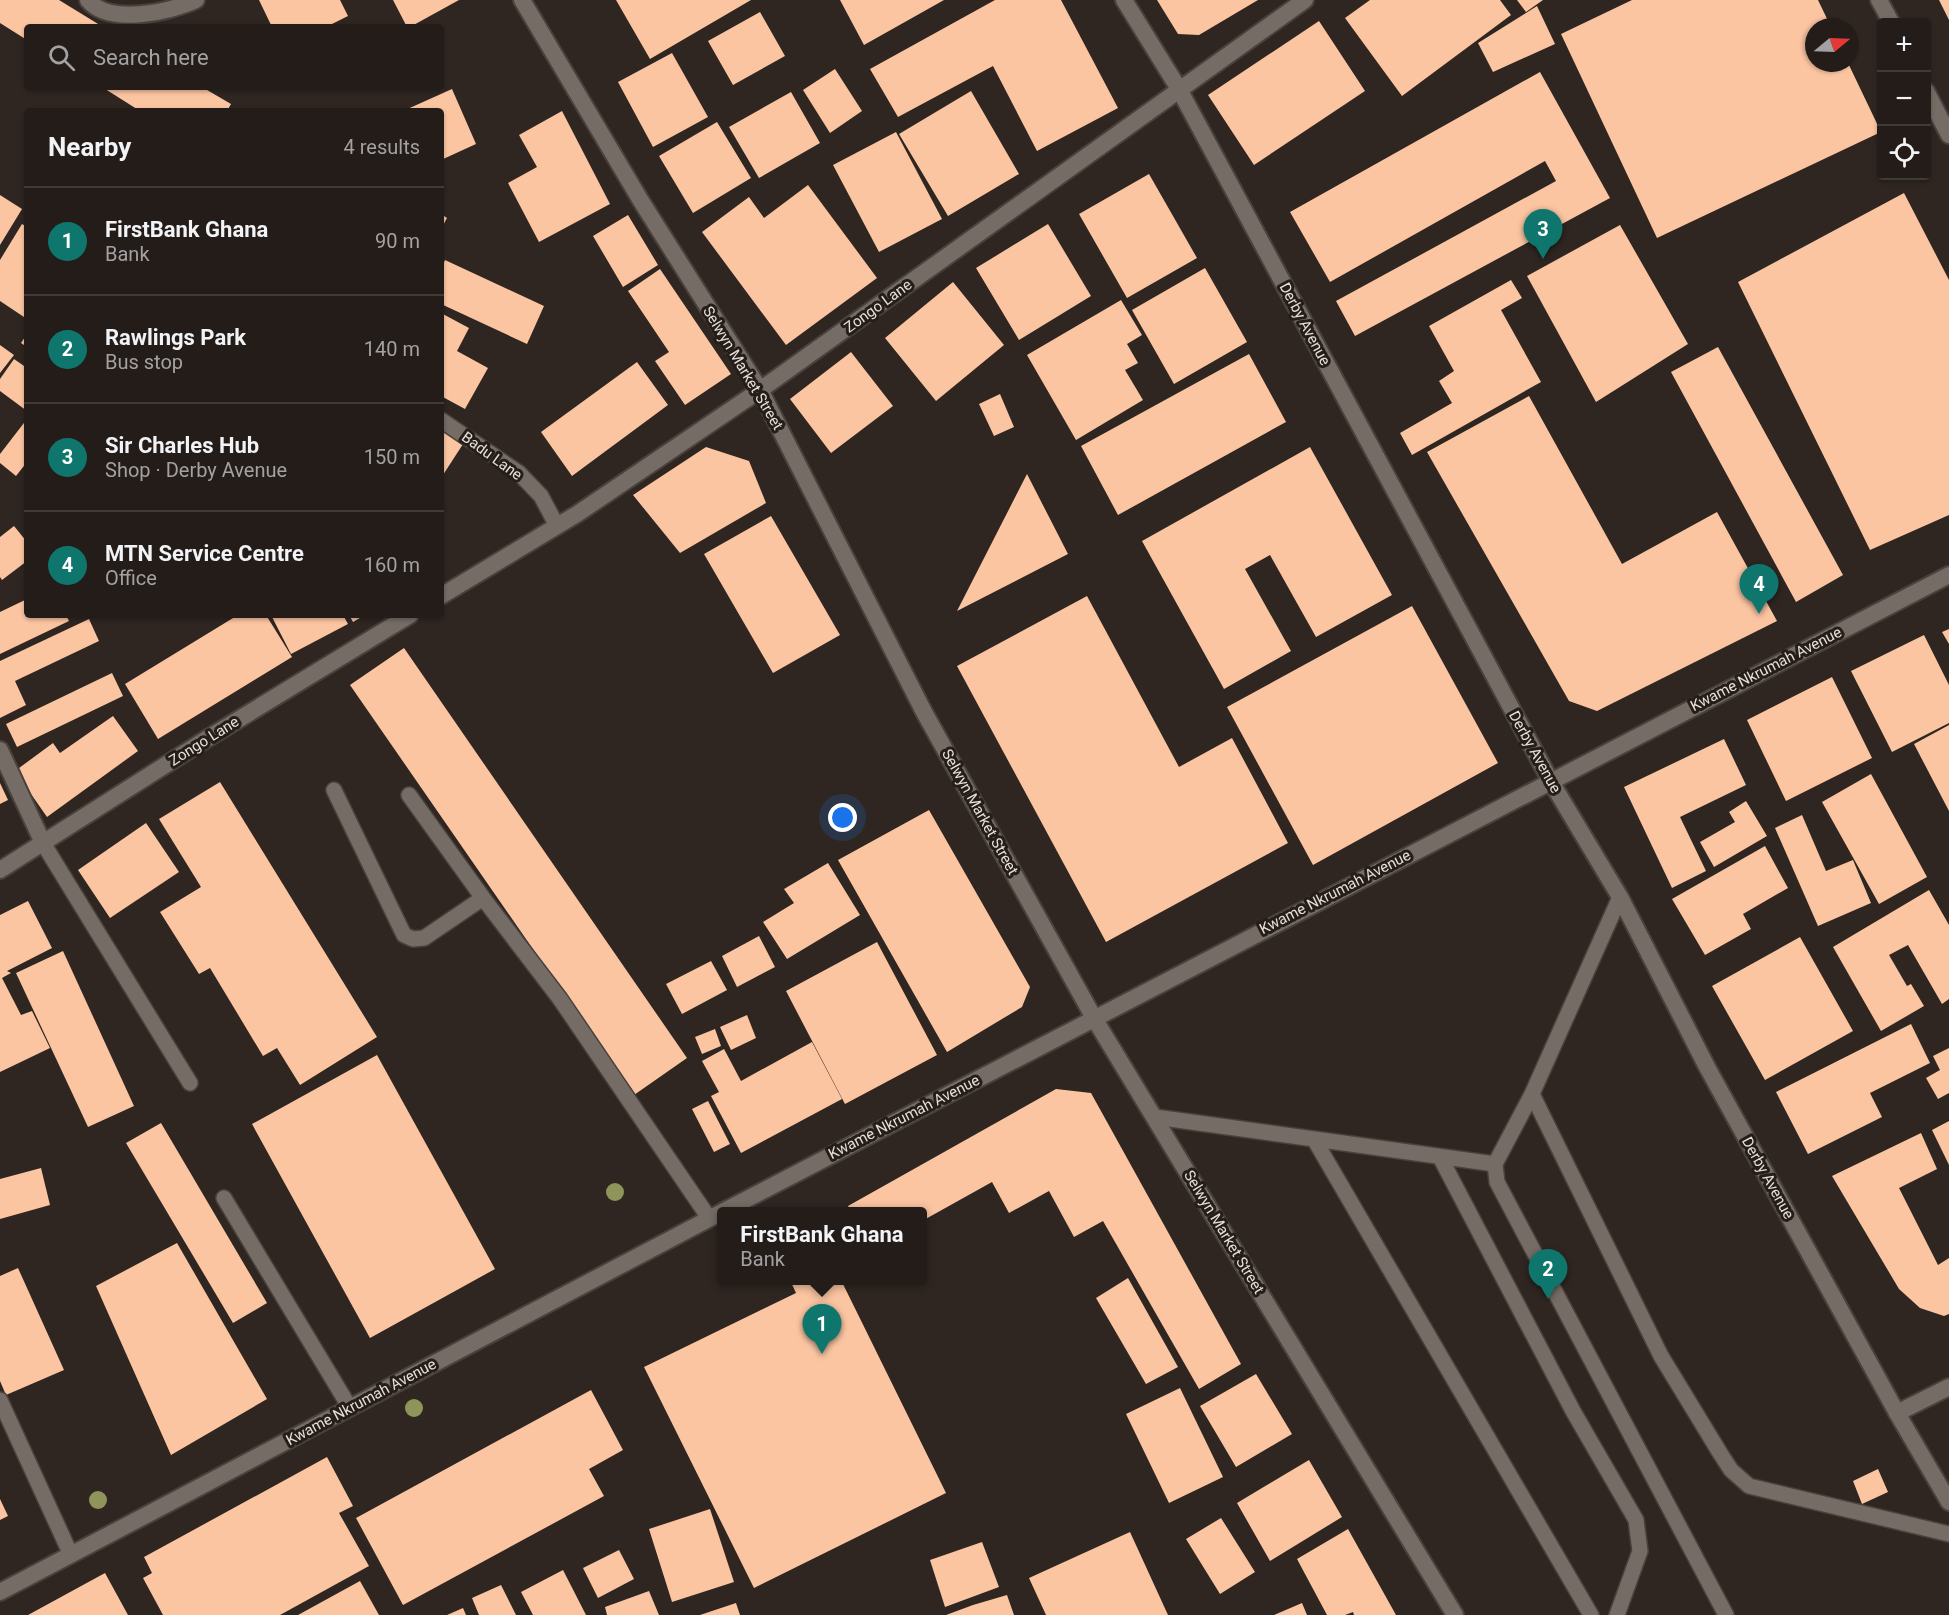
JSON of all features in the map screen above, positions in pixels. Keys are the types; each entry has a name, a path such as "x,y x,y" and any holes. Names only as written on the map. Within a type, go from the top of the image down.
{"main road":[{"path":"88,0 92,5 111,12 140,16 179,8 196,0"},
{"name":"Selwyn Market Street","path":"522,0 641,201 760,390 924,712 1094,1018 1455,1615"},
{"name":"Derby Avenue","path":"1124,0 1179,89 1550,780 1620,897 1707,1067 1949,1502"},
{"name":"Zongo Lane","path":"444,594 557,526 760,390 1305,0"},
{"path":"1880,0 1889,18"},
{"path":"1931,101 1949,135"},
{"name":"Kwame Nkrumah Avenue","path":"730,1207 1949,575"},
{"name":"Zongo Lane","path":"0,870 208,738 405,618"},
{"path":"0,750 44,843"},
{"name":"Kwame Nkrumah Avenue","path":"0,1592 717,1214"},
{"path":"1898,1413 1949,1387"}],"lane":[{"name":"Badu Lane","path":"444,422 519,473 541,496 557,526"},
{"path":"334,790 404,935 413,939 424,938 483,898"},
{"path":"409,795 717,1214"},
{"path":"44,843 190,1083"},
{"path":"1620,897 1532,1094 1495,1164 1497,1182 1726,1615"},
{"path":"1532,1094 1661,1356 1731,1470 1749,1486 1949,1534"},
{"path":"1155,1117 1495,1164"},
{"path":"1314,1139 1591,1615"},
{"path":"1440,1157 1573,1411 1636,1520 1640,1551 1617,1615"},
{"path":"224,1198 350,1408"},
{"path":"0,1400 71,1555"}],"building":[{"path":"0,0 59,0 98,24 24,24 24,38 0,23"},
{"path":"259,0 340,0 348,16 332,24 271,24"},
{"path":"393,0 459,0 415,24 405,24"},
{"path":"616,0 751,0 650,59"},
{"path":"840,0 944,0 864,45"},
{"path":"995,0 1061,0 1118,108 1037,151 993,66 898,117 870,69"},
{"path":"1157,0 1258,0 1199,35 1178,34"},
{"path":"1370,0 1500,0 1511,15 1402,96 1345,18"},
{"path":"1517,0 1543,0 1526,12"},
{"path":"1632,0 1818,0 1827,18 1805,18 1805,72 1852,72 1877,124 1877,134 1657,238 1561,34"},
{"path":"1939,0 1949,0 1949,20"},
{"path":"1537,6 1555,44 1493,72 1478,43"},
{"path":"760,12 785,56 733,85 708,41"},
{"path":"1319,21 1365,91 1254,165 1208,95"},
{"path":"672,53 708,117 653,147 618,82"},
{"path":"835,69 862,111 830,133 803,90"},
{"path":"1540,72 1610,198 1355,336 1336,301 1556,181 1545,161 1330,282 1290,212"},
{"path":"452,89 476,144 444,159 444,108 410,108"},
{"path":"107,90 207,90 231,104 229,108 135,108"},
{"path":"971,91 1019,174 948,216 899,134"},
{"path":"791,92 820,143 759,178 729,127"},
{"path":"562,111 610,204 539,242 508,183 537,167 519,135"},
{"path":"717,122 751,178 693,213 659,156"},
{"path":"896,132 942,219 879,252 833,165"},
{"path":"1149,174 1197,258 1127,298 1079,214"},
{"path":"808,185 877,278 786,345 702,232 749,197 764,218"},
{"path":"1904,193 1949,280 1949,515 1870,550 1738,282"},
{"path":"0,195 22,209 0,245"},
{"path":"628,215 658,265 623,287 593,236"},
{"path":"22,224 24,225 24,317 0,301 0,260"},
{"path":"1048,224 1091,296 1019,340 976,268"},
{"path":"1620,225 1688,344 1596,402 1527,276"},
{"path":"445,260 544,306 527,344 444,305"},
{"path":"1205,268 1247,342 1174,384 1132,310"},
{"path":"660,269 731,374 685,405 655,361 669,352 628,291"},
{"path":"1511,280 1522,298 1501,310 1541,382 1412,455 1400,433 1452,403 1439,381 1454,371 1429,326"},
{"path":"953,282 1004,345 936,401 885,338"},
{"path":"1121,300 1142,335 1127,344 1138,363 1125,370 1143,400 1076,440 1027,355"},
{"path":"444,315 469,328 457,351 488,368 465,409 444,398"},
{"path":"0,345 14,355 0,373"},
{"path":"1718,347 1843,575 1796,602 1671,372"},
{"path":"851,352 893,406 831,453 790,399"},
{"path":"1249,354 1286,422 1118,515 1081,446"},
{"path":"14,359 24,366 24,409 0,391 0,379"},
{"path":"637,362 668,405 572,476 541,432"},
{"path":"1000,394 1014,427 994,436 979,404"},
{"path":"1529,396 1622,564 1717,512 1777,621 1597,711 1569,701 1427,452"},
{"path":"24,423 24,466 16,476 0,463 0,454"},
{"path":"444,427 465,441 444,473"},
{"path":"706,447 749,461 766,503 680,553 633,495"},
{"path":"1310,447 1392,595 1316,637 1270,555 1245,569 1291,651 1224,689 1142,541"},
{"path":"1027,474 1068,554 957,611"},
{"path":"771,516 840,635 773,673 704,554"},
{"path":"14,526 24,538 24,563 2,580 0,577 0,537"},
{"path":"1087,596 1179,767 1232,738 1288,843 1106,942 957,666"},
{"path":"24,600 24,618 68,618 69,621 0,654 0,612"},
{"path":"1412,606 1498,763 1313,865 1227,707"},
{"path":"233,618 268,618 292,657 158,739 125,684"},
{"path":"273,618 345,618 348,624 291,654"},
{"path":"89,619 99,641 15,681 26,705 0,718 0,661"},
{"path":"1949,629 1949,644 1942,632"},
{"path":"1924,635 1949,685 1949,723 1892,752 1851,671"},
{"path":"404,648 687,1058 634,1095 350,685"},
{"path":"112,673 123,696 17,747 6,724"},
{"path":"1832,677 1872,758 1786,801 1747,720"},
{"path":"113,716 138,751 47,817 15,771 53,743 60,753"},
{"path":"1949,725 1949,811 1914,744"},
{"path":"1724,739 1746,785 1680,817 1706,871 1672,888 1624,787"},
{"path":"1871,774 1927,877 1879,904 1822,802"},
{"path":"220,782 377,1037 300,1085 277,1048 263,1056 210,968 199,974 160,912 201,887 159,819"},
{"path":"0,783 8,800 0,804"},
{"path":"1746,801 1767,836 1714,867 1700,842 1735,822 1729,812"},
{"path":"929,810 1030,987 1022,1007 947,1052 838,860"},
{"path":"1802,815 1826,871 1853,860 1871,903 1818,926 1775,828"},
{"path":"146,823 179,872 110,918 78,870"},
{"path":"1765,846 1788,888 1743,914 1751,929 1705,955 1672,899"},
{"path":"828,863 860,915 787,959 763,922 794,903 784,889"},
{"path":"1929,890 1949,925 1949,999 1942,1004 1908,945 1889,955 1907,986 1911,984 1924,1006 1881,1031 1833,947"},
{"path":"28,901 52,948 7,971 11,973 2,978 21,1015 32,1011 50,1048 0,1072 0,915"},
{"path":"759,936 775,967 737,987 722,956"},
{"path":"1800,937 1853,1031 1765,1080 1712,986"},
{"path":"877,942 937,1055 845,1104 786,991"},
{"path":"63,951 134,1106 88,1127 16,973"},
{"path":"711,961 727,990 682,1014 666,984"},
{"path":"747,1015 756,1038 731,1050 720,1027"},
{"path":"1911,1024 1930,1063 1870,1093 1882,1117 1808,1154 1776,1092"},
{"path":"715,1029 721,1046 702,1054 695,1037"},
{"path":"812,1042 842,1099 741,1153 711,1096 719,1092 702,1061 724,1049 741,1081"},
{"path":"1949,1048 1949,1093 1938,1099 1926,1078 1940,1070 1933,1056"},
{"path":"377,1055 495,1269 370,1338 252,1124"},
{"path":"1056,1089 1091,1093 1241,1364 1199,1389 1103,1221 1074,1237 1049,1191 1009,1213 992,1182 927,1218 927,1207 848,1206"},
{"path":"708,1101 730,1144 714,1152 692,1109"},
{"path":"1949,1121 1949,1165 1932,1130"},
{"path":"161,1123 267,1303 233,1323 126,1143"},
{"path":"1921,1133 1937,1169 1899,1188 1938,1265 1949,1258 1949,1314 1944,1316 1920,1308 1899,1289 1832,1176"},
{"path":"41,1168 50,1205 0,1219 0,1179"},
{"path":"177,1243 267,1399 171,1455 96,1286"},
{"path":"18,1268 64,1370 6,1395 0,1381 0,1276"},
{"path":"1128,1278 1178,1367 1146,1384 1096,1298"},
{"path":"792,1285 843,1285 946,1493 754,1588 644,1367 796,1293"},
{"path":"1256,1374 1292,1434 1236,1467 1200,1406"},
{"path":"1180,1388 1223,1477 1169,1503 1126,1414"},
{"path":"591,1390 623,1450 589,1469 604,1496 403,1605 356,1518"},
{"path":"327,1457 353,1506 339,1513 369,1566 280,1615 163,1615 143,1578 152,1573 144,1557"},
{"path":"1309,1460 1342,1517 1270,1561 1237,1503"},
{"path":"1878,1469 1888,1492 1862,1504 1853,1481"},
{"path":"0,1499 8,1516 0,1520"},
{"path":"710,1509 734,1582 672,1602 649,1529"},
{"path":"1221,1518 1255,1572 1220,1594 1186,1539"},
{"path":"1348,1529 1396,1615 1354,1615 1353,1612 1345,1615 1327,1615 1297,1559"},
{"path":"1130,1532 1168,1615 1046,1615 1029,1578"},
{"path":"982,1542 999,1587 945,1607 930,1560"},
{"path":"619,1550 634,1579 598,1598 583,1568"},
{"path":"563,1570 586,1615 533,1615 521,1592"},
{"path":"105,1573 128,1615 28,1615"},
{"path":"360,1581 379,1615 298,1615"},
{"path":"501,1585 516,1615 479,1615 472,1598"},
{"path":"649,1591 659,1615 607,1615 605,1607"},
{"path":"1007,1595 1014,1615 946,1615 973,1605"},
{"path":"736,1603 740,1615 700,1615"},
{"path":"1302,1603 1307,1615 1274,1615"},
{"path":"463,1608 466,1615 447,1615"}],"place":[{"name":"Sir Charles Hub","path":"1543,259"},
{"name":"MTN Service Centre","path":"1759,614"},
{"name":"Rawlings Park","path":"1548,1299"},
{"name":"FirstBank Ghana","path":"822,1354"}]}
